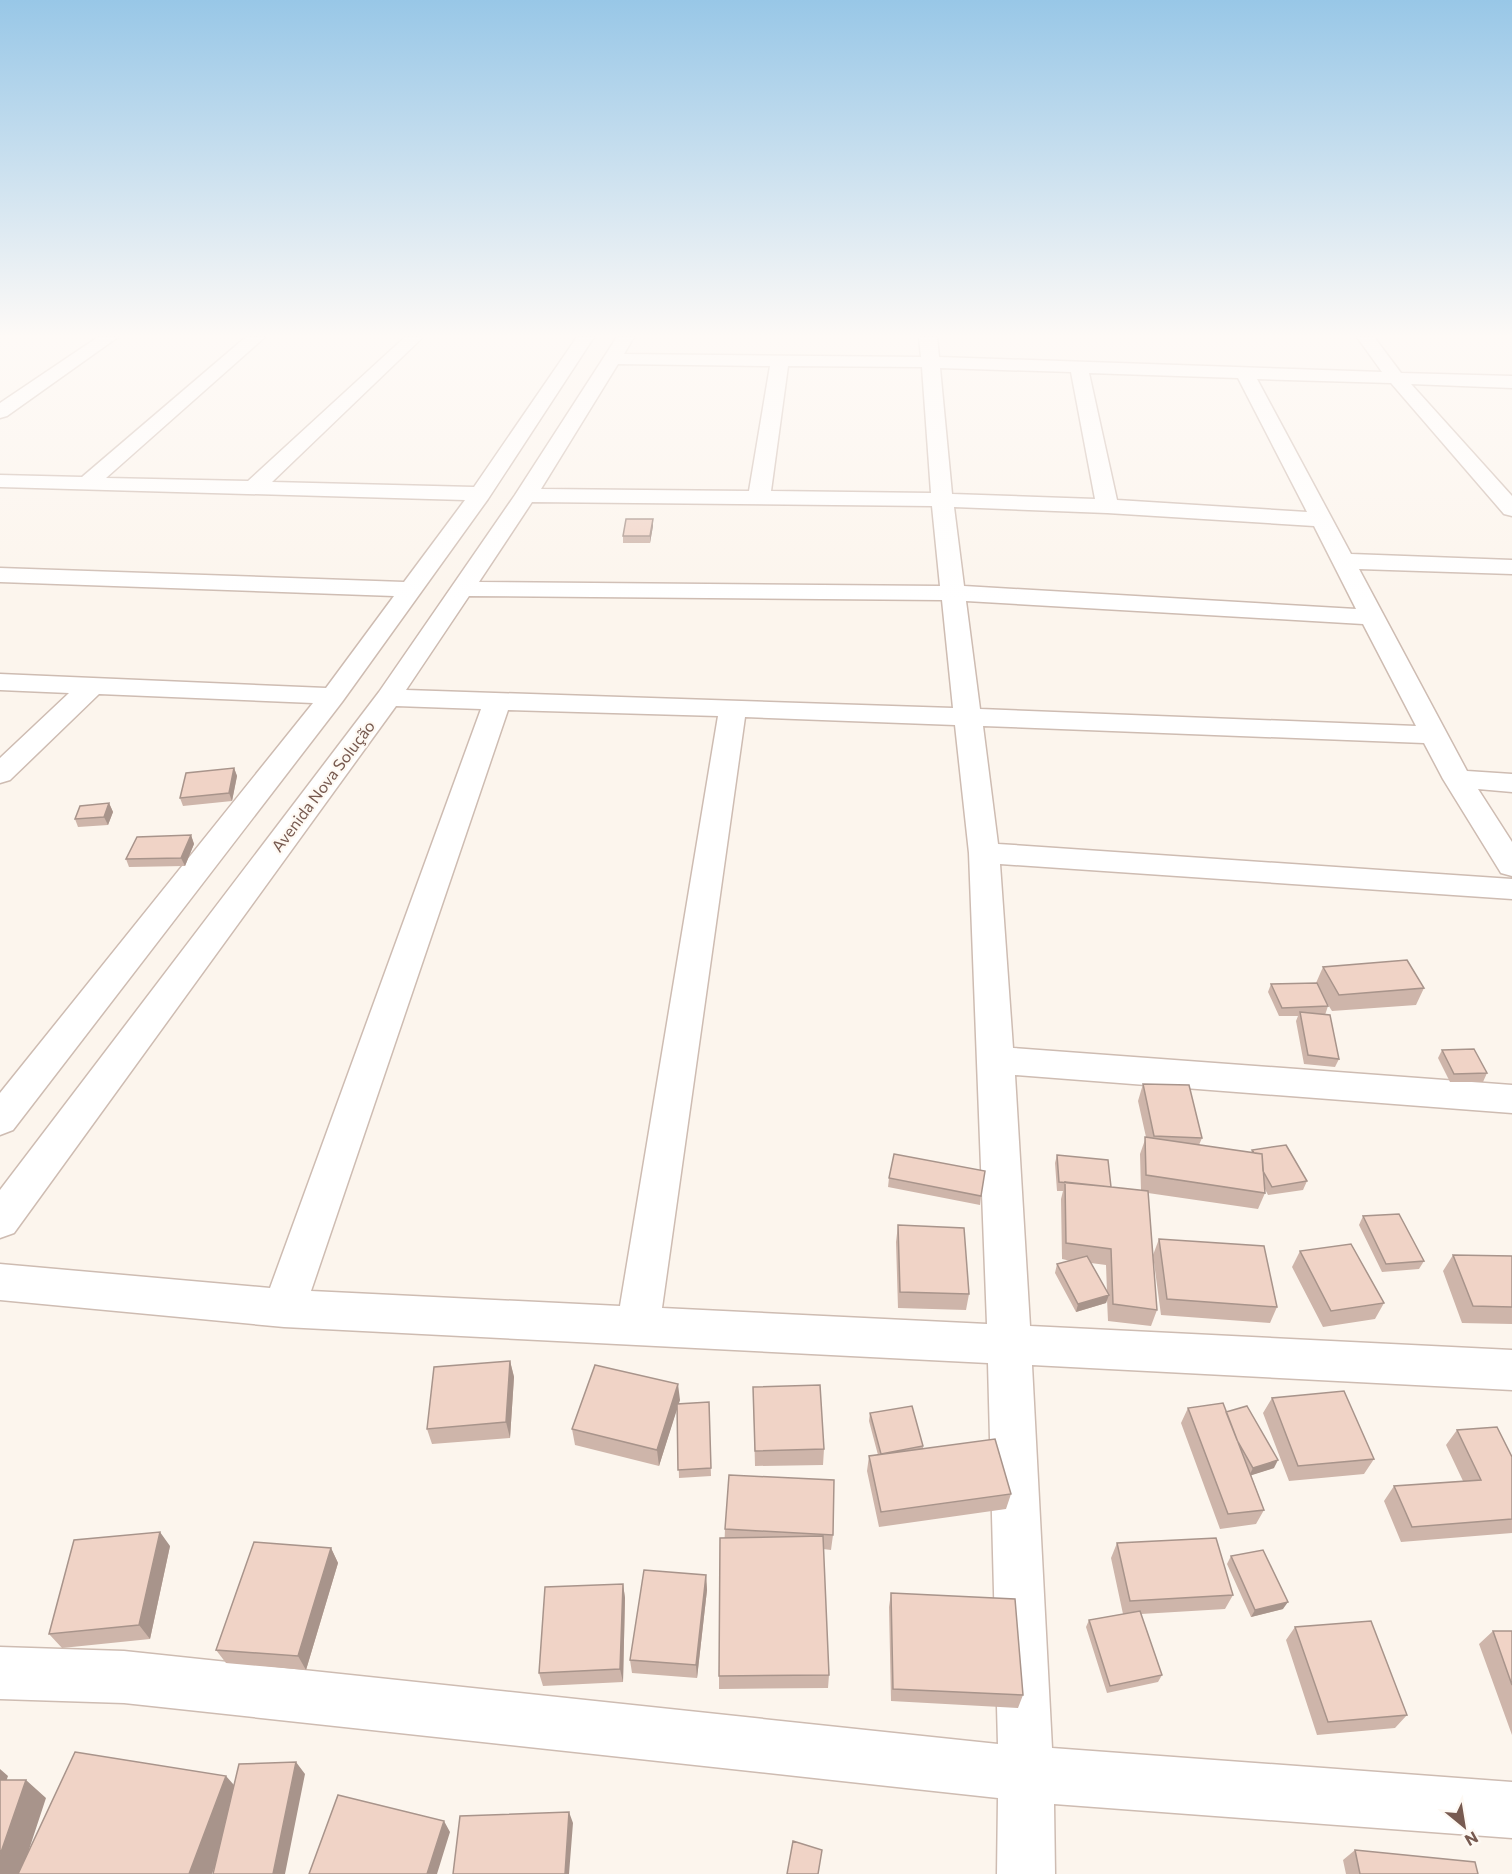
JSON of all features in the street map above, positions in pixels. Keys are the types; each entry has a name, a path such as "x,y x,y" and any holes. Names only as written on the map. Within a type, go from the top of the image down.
{"street":[{"path":"86,484 156,424"},
{"path":"253,488 321,424"},
{"path":"0,1120 333,696 480,494 527,424"},
{"name":"Avenida Nova Solução","path":"0,1221 388,698 464,590 571,424"},
{"path":"759,498 770,424"},
{"path":"935,424 942,500 984,854 1010,1345 1026,1774 1026,1874"},
{"path":"1090,424 1107,506"},
{"path":"1271,424 1457,779 1512,866"},
{"path":"1437,424 1512,509"},
{"path":"0,482 480,494"},
{"path":"526,495 942,500 1107,506 1321,519"},
{"path":"1342,561 1512,567"},
{"path":"0,575 411,589"},
{"path":"464,590 954,593 1372,617"},
{"path":"0,682 333,696"},
{"path":"0,774 93,685"},
{"path":"388,698 968,716 1434,735"},
{"path":"284,1308 498,700"},
{"path":"638,1324 733,708"},
{"path":"1457,779 1512,783"},
{"path":"984,854 1512,889"},
{"path":"996,1060 1512,1099"},
{"path":"0,1282 284,1308 638,1324 1512,1370"},
{"path":"0,1673 124,1677 1026,1774 1512,1809"}],"building":[{"path":"626,519 653,519 650,536 623,536"},
{"path":"234,768 229,793 180,798 186,773"},
{"path":"109,803 104,817 75,819 80,806"},
{"path":"191,835 181,858 126,859 137,837"},
{"path":"1407,960 1424,988 1339,995 1323,967"},
{"path":"1317,983 1328,1006 1282,1008 1271,984"},
{"path":"1300,1012 1330,1015 1339,1059 1308,1055"},
{"path":"1474,1049 1487,1073 1454,1074 1442,1050"},
{"path":"1143,1084 1189,1085 1202,1138 1154,1136"},
{"path":"1145,1137 1262,1154 1265,1193 1146,1175"},
{"path":"1286,1145 1307,1181 1272,1187 1263,1171 1262,1154 1254,1153 1252,1150"},
{"path":"894,1154 985,1171 981,1196 889,1178"},
{"path":"1057,1155 1108,1160 1111,1187 1059,1182"},
{"path":"1065,1182 1148,1191 1157,1310 1113,1304 1111,1249 1066,1243"},
{"path":"1399,1214 1424,1261 1386,1264 1363,1216"},
{"path":"898,1225 964,1228 969,1294 900,1292"},
{"path":"1159,1239 1264,1246 1277,1307 1167,1299"},
{"path":"1351,1244 1384,1303 1331,1311 1300,1251"},
{"path":"1453,1255 1512,1256 1512,1307 1473,1306"},
{"path":"1087,1256 1109,1295 1078,1304 1057,1264"},
{"path":"510,1361 506,1422 427,1429 434,1367"},
{"path":"595,1365 678,1384 657,1450 572,1429"},
{"path":"820,1385 824,1449 755,1451 753,1387"},
{"path":"1344,1391 1374,1459 1298,1466 1272,1398"},
{"path":"709,1402 711,1468 678,1470 677,1404"},
{"path":"1223,1403 1264,1510 1228,1514 1188,1408"},
{"path":"912,1406 923,1446 881,1454 870,1413"},
{"path":"1247,1406 1278,1460 1253,1468 1237,1440 1226,1412"},
{"path":"1497,1427 1512,1457 1512,1519 1412,1527 1394,1486 1481,1480 1457,1430"},
{"path":"995,1439 1011,1494 881,1512 869,1456"},
{"path":"729,1475 834,1480 833,1535 725,1529"},
{"path":"160,1532 139,1625 49,1634 74,1540"},
{"path":"823,1536 829,1675 719,1676 720,1538"},
{"path":"1216,1538 1233,1595 1130,1601 1117,1543"},
{"path":"254,1542 331,1548 298,1656 216,1650"},
{"path":"1263,1550 1288,1602 1255,1610 1231,1556"},
{"path":"644,1570 706,1575 696,1665 630,1660"},
{"path":"623,1584 620,1669 539,1673 545,1587"},
{"path":"891,1593 1015,1599 1023,1695 893,1689"},
{"path":"1140,1611 1162,1675 1110,1686 1089,1620"},
{"path":"1371,1621 1407,1715 1328,1722 1295,1627"},
{"path":"1493,1631 1512,1631 1512,1685"},
{"path":"75,1752 226,1776 189,1874 18,1874"},
{"path":"296,1762 273,1874 213,1874 239,1764"},
{"path":"0,1780 26,1780 0,1855"},
{"path":"338,1795 444,1821 427,1874 309,1874"},
{"path":"569,1812 565,1874 453,1874 460,1816"},
{"path":"793,1841 822,1850 818,1874 787,1874"},
{"path":"1355,1850 1475,1862 1478,1874 1360,1874"}]}
